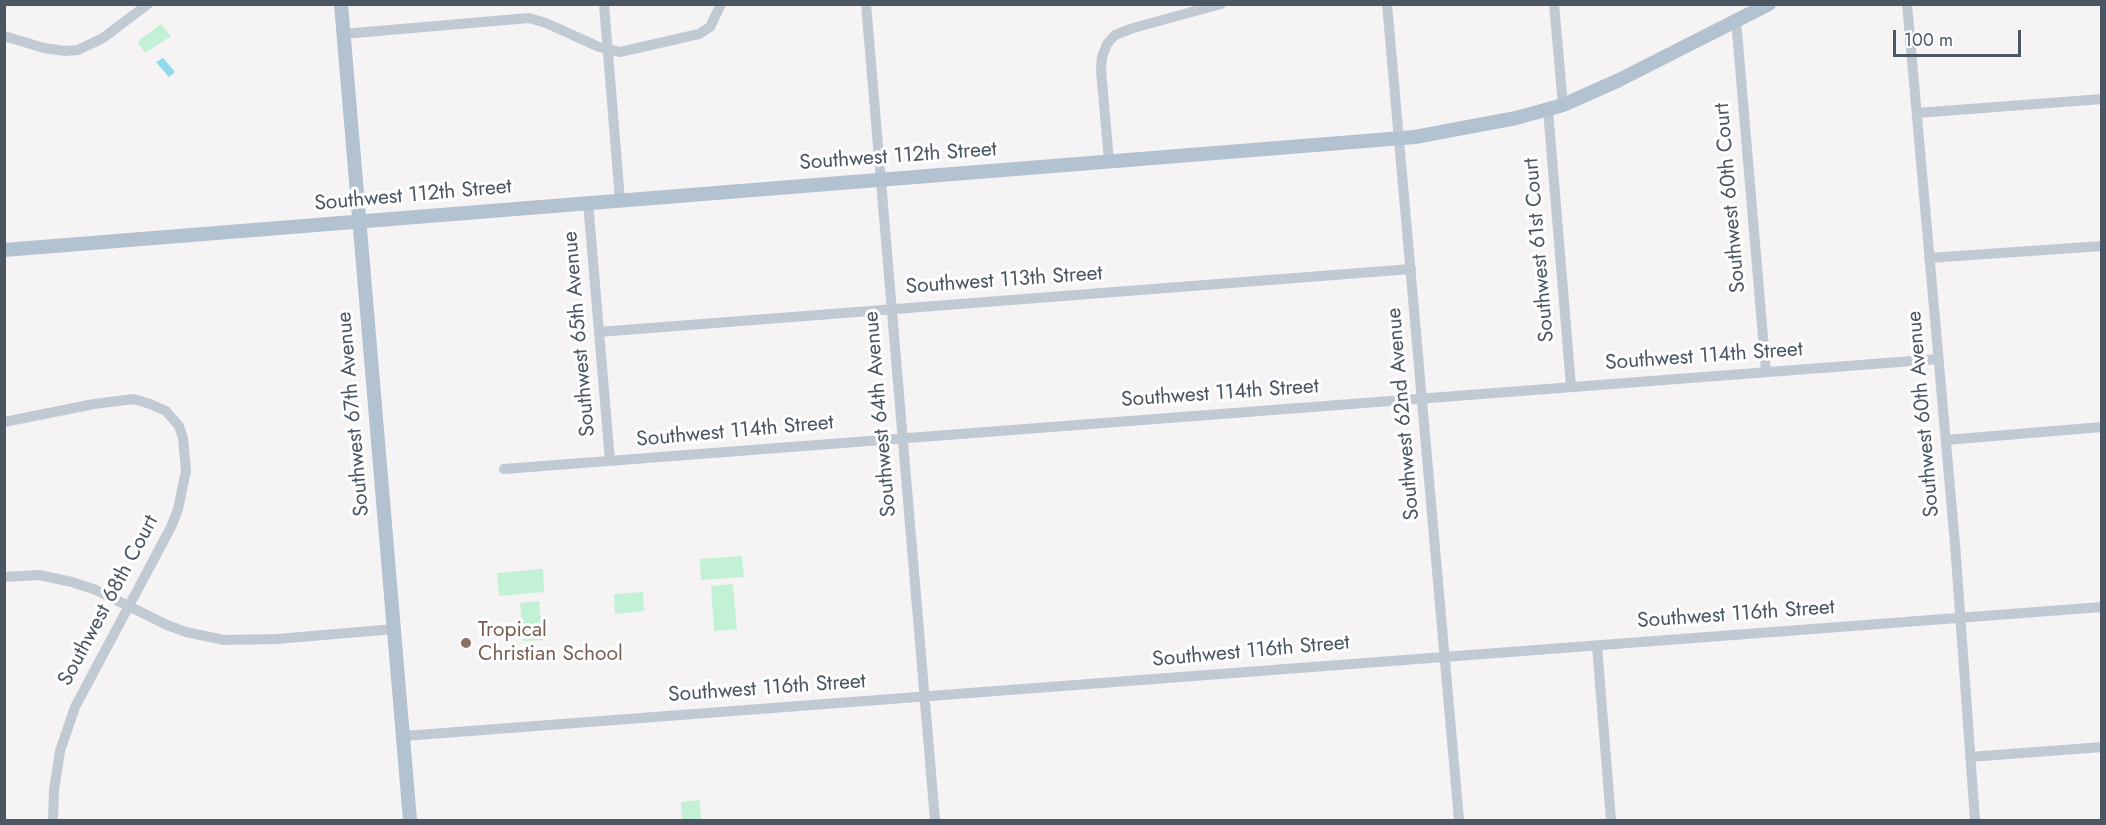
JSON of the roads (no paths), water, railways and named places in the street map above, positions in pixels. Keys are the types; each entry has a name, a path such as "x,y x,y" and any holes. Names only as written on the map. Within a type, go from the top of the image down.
{"main road":[{"name":"Southwest 67th Avenue","path":"341,4 411,820"},
{"name":"Southwest 112th Street","path":"4,250 1399,139 1449,131 1563,105 1617,81 1736,20 1753,8 1769,4"}],"street":[{"path":"4,36 44,48 64,51 78,50 103,38 148,4"},
{"path":"604,4 620,200"},
{"path":"343,34 523,18 546,23 608,50 620,52 699,34 710,27 721,4"},
{"name":"Southwest 64th Avenue","path":"866,4 935,820"},
{"path":"1109,161 1101,64 1107,44 1115,35 1133,28 1221,4"},
{"name":"Southwest 62nd Avenue","path":"1388,4 1459,820"},
{"path":"1554,4 1563,105"},
{"name":"Southwest 60th Avenue","path":"1907,4 1946,440 1976,820"},
{"name":"Southwest 60th Court","path":"1736,20 1766,372"},
{"path":"1917,113 2102,99"},
{"name":"Southwest 61st Court","path":"1548,110 1571,386"},
{"name":"Southwest 65th Avenue","path":"588,202 610,461"},
{"path":"1929,258 2102,246"},
{"name":"Southwest 113th Street","path":"599,332 1411,268"},
{"name":"Southwest 114th Street","path":"504,469 1938,359"},
{"name":"Southwest 68th Court","path":"4,422 115,400 141,400 160,408 175,420 182,432 186,471 184,488 171,527 81,693 69,722 58,761 53,820"},
{"path":"1946,440 2102,427"},
{"path":"4,577 29,575 56,578 96,590 180,630 224,640 277,639 394,629"},
{"name":"Southwest 116th Street","path":"404,736 2102,607"},
{"path":"1596,646 1611,820"},
{"path":"1970,757 2102,747"}],"water":[{"path":"163,58 175,72 169,77 156,62"}],"place":[{"name":"Tropical Christian School","path":"466,643"}]}
